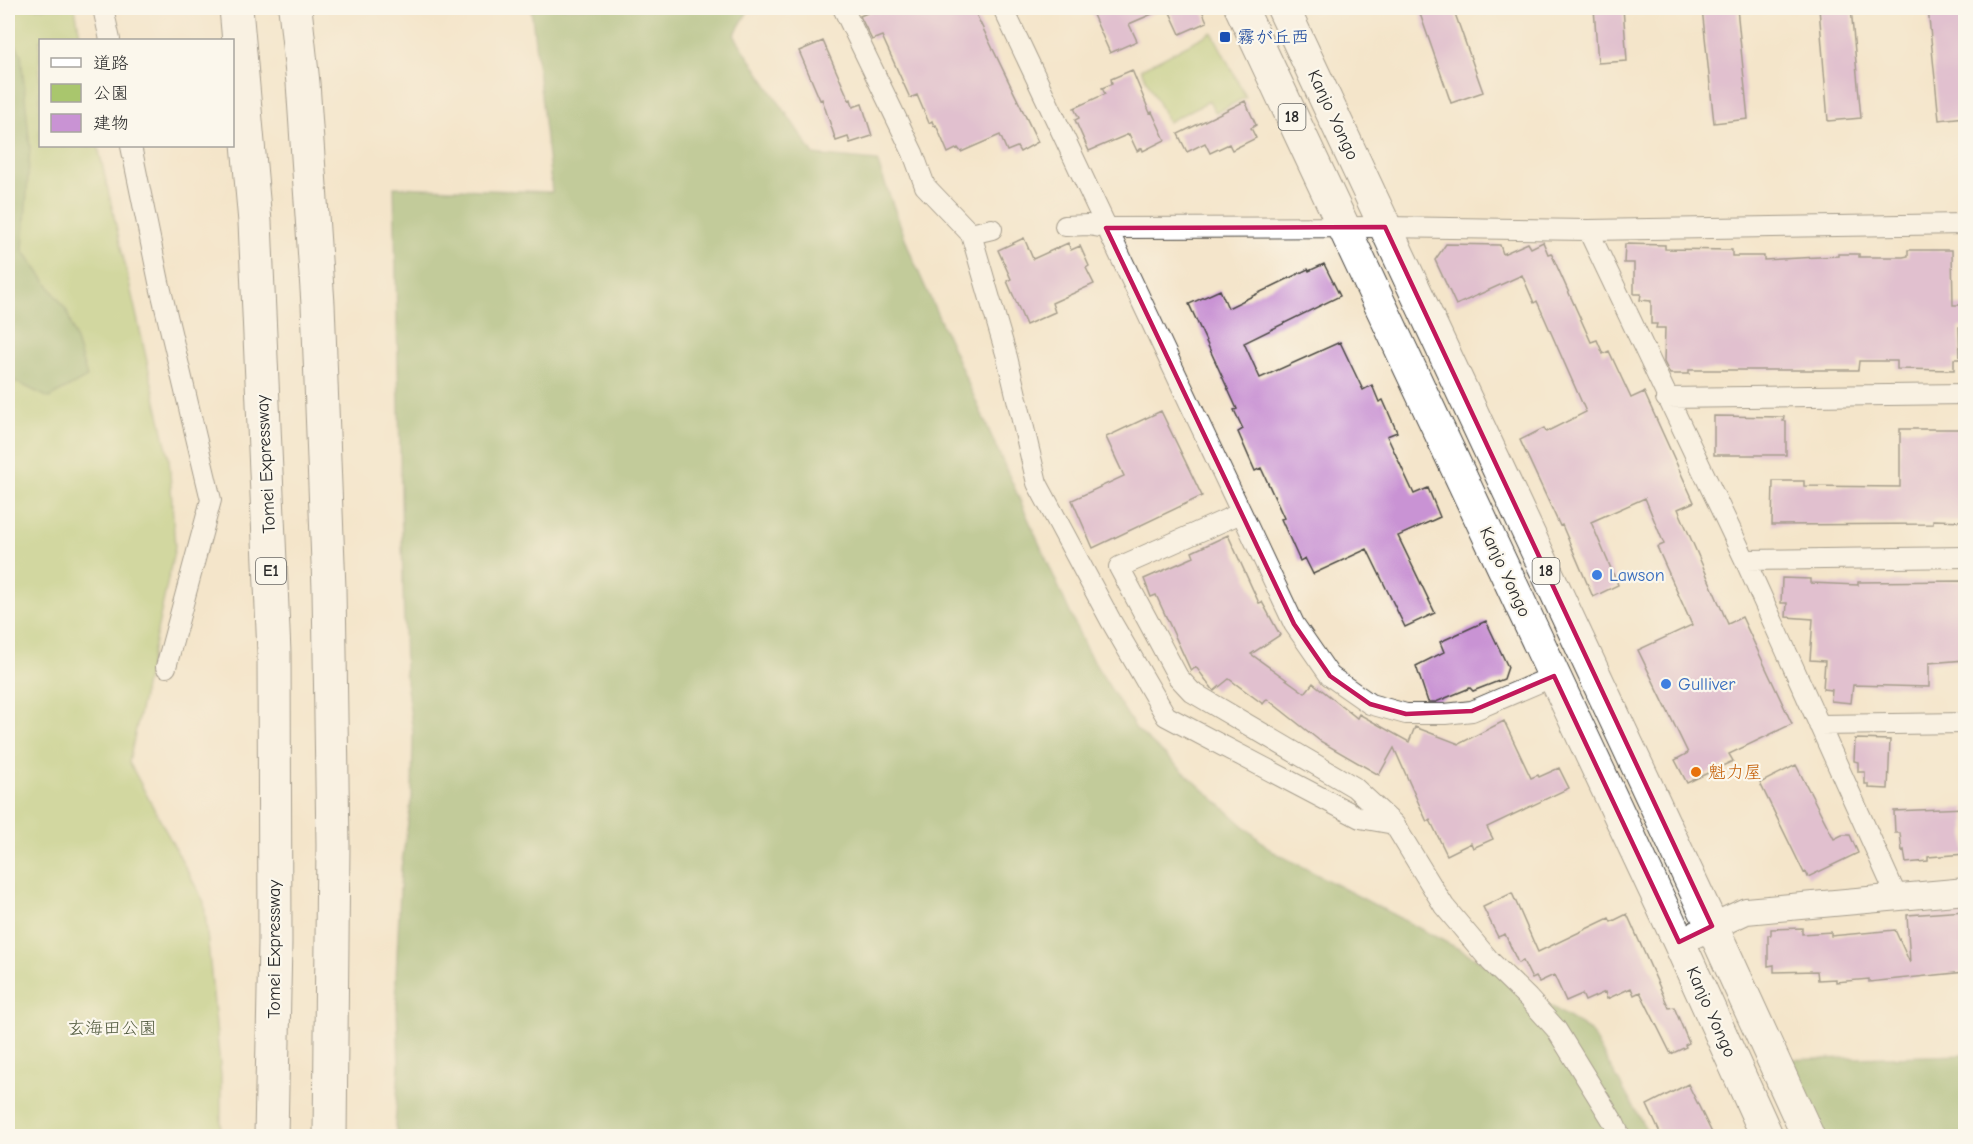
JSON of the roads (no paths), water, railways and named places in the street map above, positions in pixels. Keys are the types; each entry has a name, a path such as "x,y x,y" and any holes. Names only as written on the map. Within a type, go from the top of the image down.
{"highway":[{"name":"Tomei Expressway","path":"236,8 255,222 274,653 275,943 271,1137"},
{"path":"295,8 303,84 318,304 329,590 333,845 330,1137"}],"main road":[{"name":"Kanjo Yongo","path":"1241,8 1342,228 1679,942 1767,1137"},
{"name":"Kanjo Yongo","path":"1283,8 1712,926 1808,1137"}],"street":[{"path":"103,8 110,39"},
{"path":"843,8 913,153 925,186 971,234 1007,357 1036,483 1166,716 1360,818 1394,824"},
{"path":"1003,8 1294,624 1330,676 1370,704 1406,714 1472,711 1554,676"},
{"path":"130,147 159,282 211,500 166,667"},
{"path":"1065,226 1588,230 1965,224"},
{"path":"971,234 992,229"},
{"path":"1588,230 1744,560 1897,897"},
{"path":"1666,398 1965,394"},
{"path":"1241,513 1119,567 1178,677 1192,692 1354,787 1374,803 1394,824 1444,906 1491,962 1556,1029 1609,1114 1620,1137"},
{"path":"1744,560 1965,557"},
{"path":"1819,725 1965,723"},
{"path":"1679,942 1746,911 1965,891"}],"place":[{"name":"霧が丘西","path":"1225,37"},
{"name":"Lawson","path":"1597,575"},
{"name":"Gulliver","path":"1666,684"},
{"name":"魁力屋","path":"1696,772"}],"park label":[{"name":"玄海田公園","path":"112,1028"}]}
